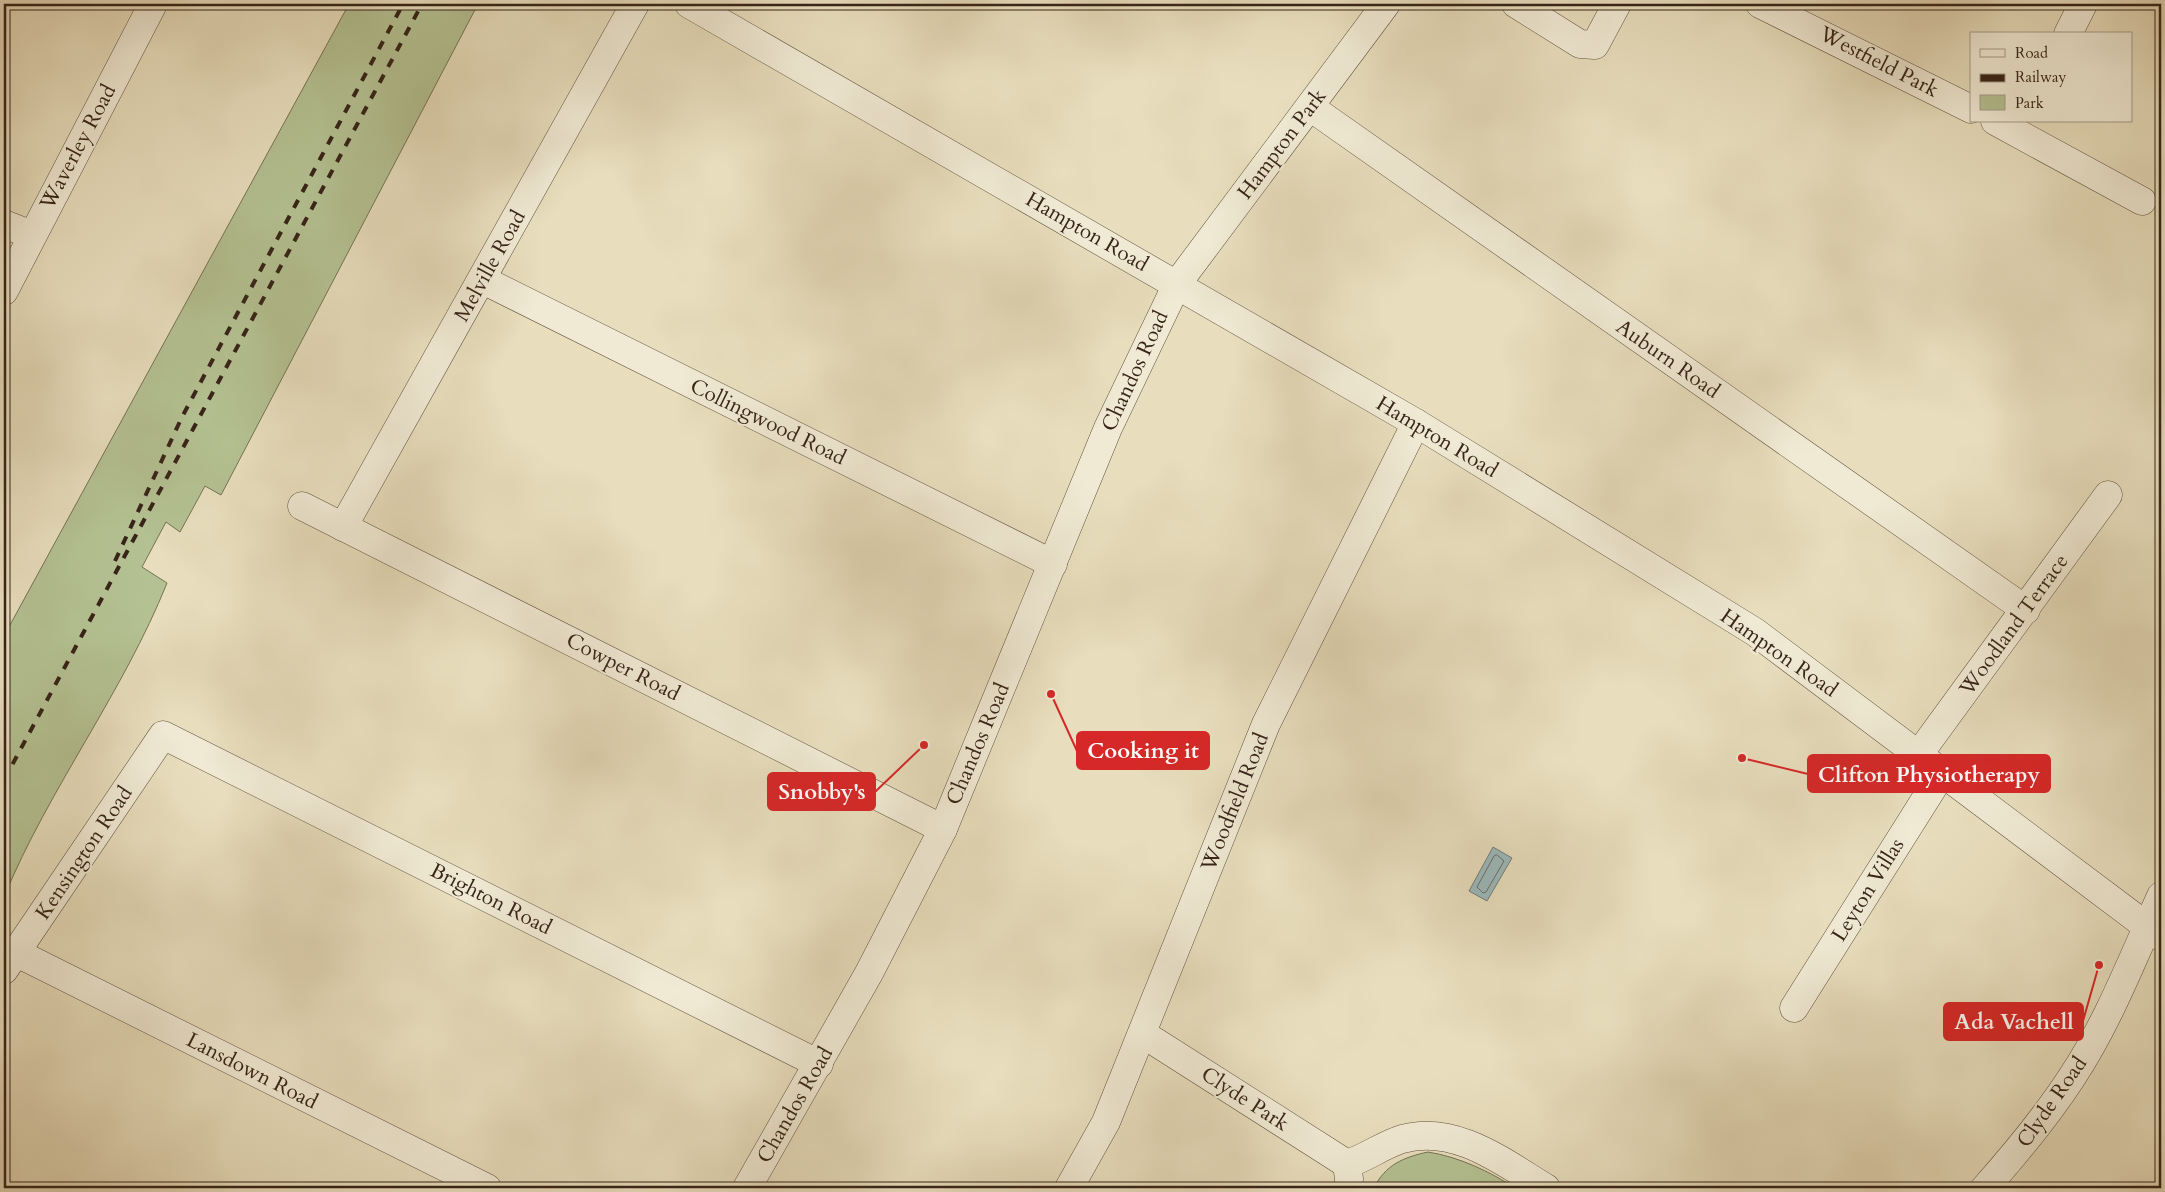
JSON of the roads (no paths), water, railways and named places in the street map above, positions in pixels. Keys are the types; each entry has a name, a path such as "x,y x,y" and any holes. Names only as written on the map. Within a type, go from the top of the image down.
{"street":[{"name":"Waverley Road","path":"4,290 153,4"},
{"name":"Melville Road","path":"344,527 635,4"},
{"name":"Hampton Road","path":"689,4 1416,423 1755,632 2154,932"},
{"name":"Hampton Park","path":"1177,284 1386,4"},
{"path":"1516,4 1580,44 1595,46 1617,4"},
{"name":"Westfield Park","path":"1760,4 1970,109"},
{"path":"2069,32 2083,4"},
{"name":"Auburn Road","path":"1310,107 2026,610"},
{"path":"2013,125 2142,201"},
{"path":"4,224 32,235"},
{"name":"Collingwood Road","path":"483,280 1053,564"},
{"name":"Chandos Road","path":"747,1188 819,1064 943,829 1108,428 1177,284"},
{"name":"Woodfield Road","path":"1069,1188 1106,1122 1266,724 1416,423"},
{"name":"Woodland Terrace","path":"1919,754 2026,610 2108,494"},
{"name":"Cowper Road","path":"302,506 943,829"},
{"name":"Kensington Road","path":"10,961 163,735"},
{"name":"Brighton Road","path":"163,735 819,1064"},
{"name":"Leyton Villas","path":"1794,1008 1942,773"},
{"name":"Clyde Road","path":"1985,1188 2028,1139 2073,1077 2154,932 2161,896"},
{"name":"Lansdown Road","path":"10,961 487,1188"},
{"name":"Clyde Park","path":"1142,1034 1347,1176 1364,1158 1401,1140 1420,1135 1442,1136 1469,1144 1546,1188"}],"water":[{"path":"1493,847 1512,858 1487,901 1469,891"}],"railway":[{"path":"115,561 182,417 403,4"},
{"path":"4,780 422,4"}],"place":[{"name":"Cooking it","path":"1051,694"},
{"name":"Snobby's","path":"924,745"},
{"name":"Clifton Physiotherapy","path":"1742,758"},
{"name":"Ada Vachell","path":"2099,965"}]}
